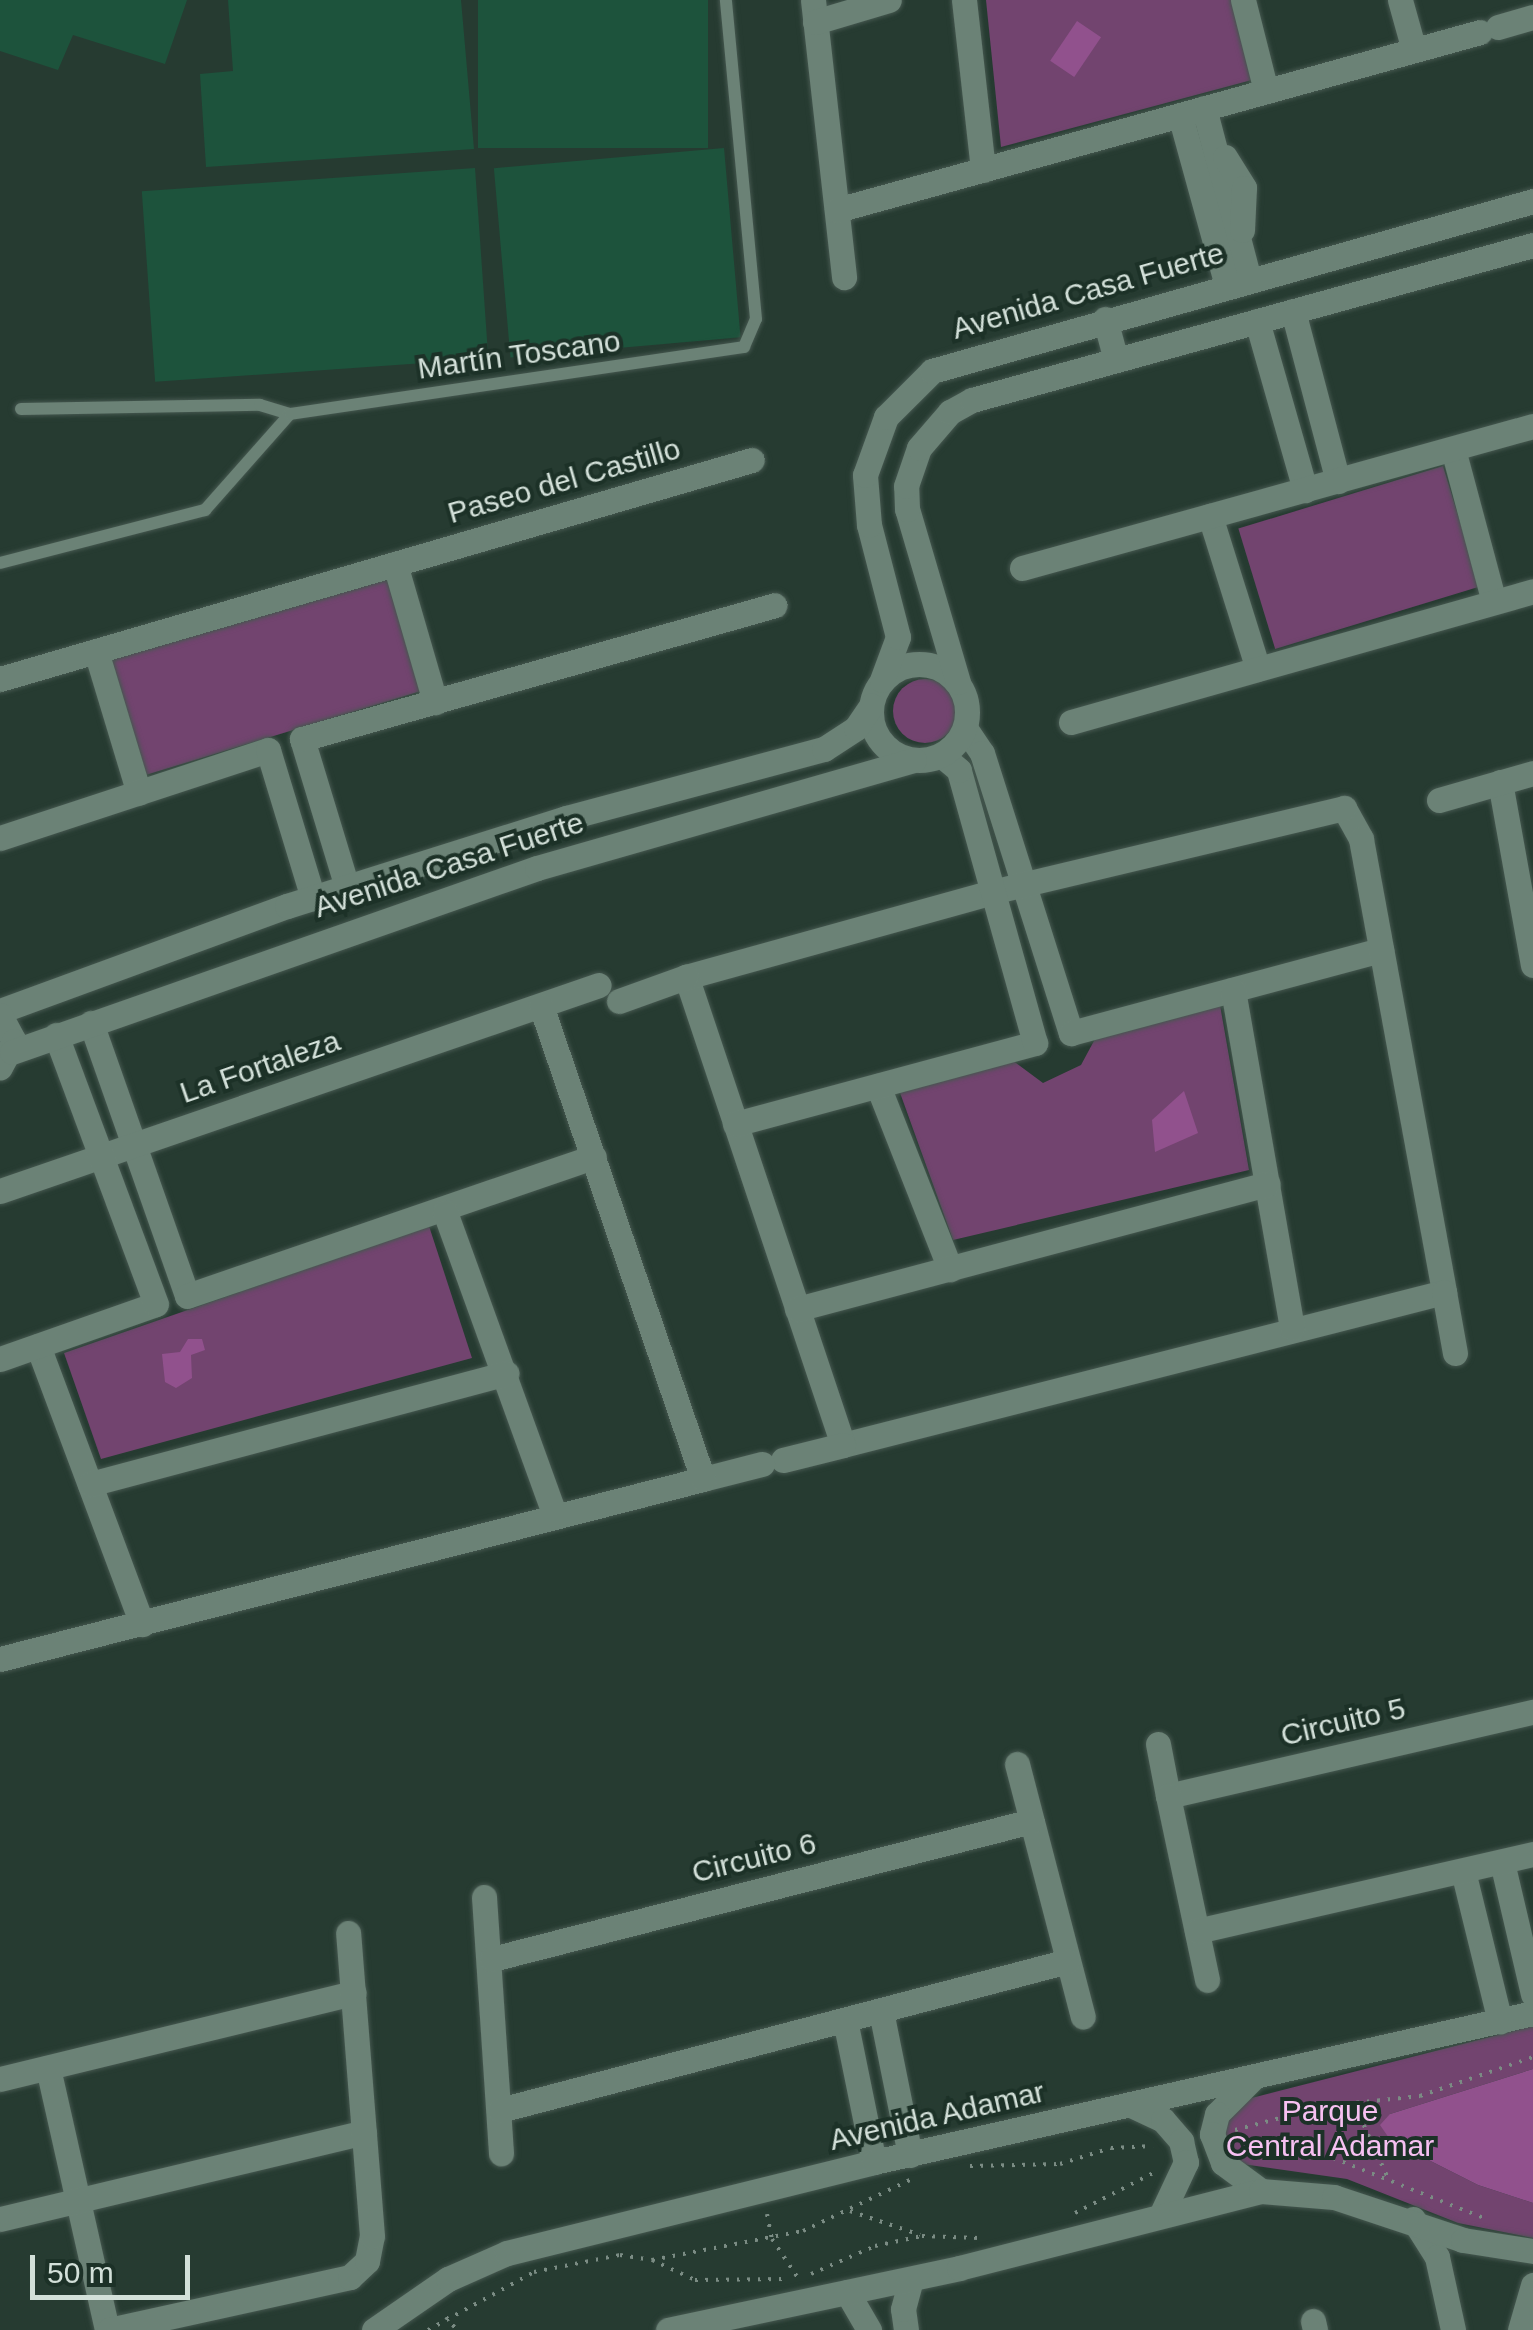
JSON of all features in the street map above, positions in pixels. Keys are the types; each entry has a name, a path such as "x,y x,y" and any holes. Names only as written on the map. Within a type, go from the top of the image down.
{"street":[{"path":"844,277 814,11 889,0"},
{"path":"964,0 983,170"},
{"path":"1244,0 1266,91"},
{"path":"1400,0 1414,50"},
{"path":"836,210 1533,18"},
{"path":"1192,112 1214,148 1238,240 1238,282"},
{"path":"1192,112 1238,282"},
{"name":"Avenida Casa Fuerte","path":"882,680 898,637 864,500 872,444 886,417 932,371 1533,201"},
{"path":"958,682 921,663 882,680 871,706 881,743 914,760 941,755 965,728 968,712 907,509 906,486 919,448 950,412 972,400 1533,245"},
{"path":"1293,311 1338,480"},
{"path":"1105,319 1116,360"},
{"path":"1257,321 1304,490"},
{"path":"1022,568 1533,426"},
{"path":"1453,448 1494,602"},
{"name":"Paseo del Castillo","path":"0,678 752,460"},
{"path":"1210,516 1258,669"},
{"path":"395,564 435,702"},
{"path":"1071,722 1533,591"},
{"path":"347,887 302,740 774,605"},
{"path":"96,651 140,793"},
{"name":"Avenida Casa Fuerte","path":"0,1013 347,887 566,818 824,749 856,728 871,706"},
{"path":"965,728 982,753 1070,1033 1381,950 1455,1354"},
{"path":"0,838 268,750 313,898"},
{"path":"735,1124 1035,1043 996,891 959,770 941,755"},
{"name":"Avenida Casa Fuerte","path":"6,1060 56,1035 537,868 914,760"},
{"path":"1439,800 1533,773"},
{"path":"1500,782 1533,964"},
{"name":"La Fortaleza","path":"0,1191 541,1006 686,977 996,891 1344,808 1361,839 1381,950"},
{"path":"686,977 843,1445"},
{"path":"1233,990 1292,1328"},
{"path":"541,1006 704,1479"},
{"path":"0,1013 12,1030 6,1060"},
{"path":"90,1023 187,1296 445,1212 594,1157"},
{"path":"0,1360 156,1304 98,1157 56,1035"},
{"path":"878,1086 950,1269"},
{"path":"797,1309 1268,1184"},
{"path":"445,1212 555,1516"},
{"path":"0,1659 1444,1292"},
{"path":"38,1346 142,1624"},
{"path":"90,1484 506,1373"},
{"name":"Circuito 5","path":"1168,1796 1533,1712"},
{"path":"1158,1744 1207,1980"},
{"path":"1017,1764 1083,2017"},
{"name":"Circuito 6","path":"492,1959 1032,1820"},
{"path":"1197,1931 1533,1854"},
{"path":"1502,1862 1533,1994"},
{"path":"1463,1871 1500,2022"},
{"path":"484,1898 492,1959 501,2153"},
{"path":"48,2068 108,2330 350,2277 367,2261 372,2236 348,1933"},
{"path":"500,2110 1068,1961"},
{"path":"0,2079 354,1993"},
{"path":"882,2011 915,2166"},
{"name":"Avenida Adamar","path":"374,2330 448,2279 507,2253 874,2162 915,2166 1133,2106 1533,2013"},
{"path":"845,2020 874,2162"},
{"path":"1254,2078 1217,2114 1212,2134 1223,2163 1261,2191"},
{"path":"1133,2106 1163,2120 1184,2151 1162,2211"},
{"path":"0,2219 364,2132"},
{"path":"668,2330 911,2280 1162,2211 1261,2191 1334,2196 1413,2219 1463,2240 1533,2251"},
{"path":"1413,2219 1437,2257 1453,2330"},
{"path":"906,2330 903,2309 911,2280"},
{"path":"1520,2330 1533,2285"},
{"path":"847,2292 869,2330"}],"lane":[{"name":"Martín Toscano","path":"290,414 744,347 756,319 726,0"},
{"path":"0,563 204,510 290,414 260,405 21,409"}],"path":[{"path":"1212,2134 1325,2106 1420,2096 1533,2057"},
{"path":"1354,2105 1388,2178"},
{"path":"963,2167 1060,2164 1111,2148 1184,2151"},
{"path":"1065,2217 1184,2151"},
{"path":"652,2260 772,2238 850,2211 915,2166"},
{"path":"762,2190 772,2238 798,2278"},
{"path":"850,2211 922,2236"},
{"path":"428,2330 534,2272 620,2256 652,2260 696,2280 798,2278 875,2246 922,2236 982,2238"},
{"path":"446,2317 456,2330"}],"green space":[{"path":"986,0 1232,0 1252,80 1001,147"},
{"path":"1443,466 1480,586 1275,649 1238,529"},
{"path":"386,573 422,691 147,775 111,657"},
{"path":"925,679 948,688 957,711 948,734 925,743 902,734 893,711 902,688"},
{"path":"1220,1005 1249,1170 953,1240 899,1090 1012,1060 1043,1083 1081,1065 1095,1039"},
{"path":"429,1226 472,1358 101,1459 64,1353"},
{"name":"Parque Central Adamar","path":"1533,2026 1533,2069 1390,2114 1391,2141 1478,2185 1533,2203 1533,2238 1458,2223 1347,2179 1235,2163 1222,2129 1236,2102"}],"shaded area":[{"path":"1077,21 1101,37 1074,77 1050,61"},
{"path":"1184,1091 1198,1133 1155,1152 1152,1120"},
{"path":"188,1339 202,1339 205,1350 191,1355 192,1378 176,1388 165,1382 162,1354 180,1352"},
{"path":"1533,2069 1533,2203 1478,2185 1391,2141 1380,2125 1390,2114"}],"building":[{"path":"0,0 187,0 165,64 73,35 58,70 0,51"},
{"path":"228,0 461,0 474,149 206,167 200,74 233,71"},
{"path":"478,0 708,0 708,148 478,148"},
{"path":"724,148 741,337 510,357 494,168"},
{"path":"475,168 488,359 155,382 142,191"}]}
